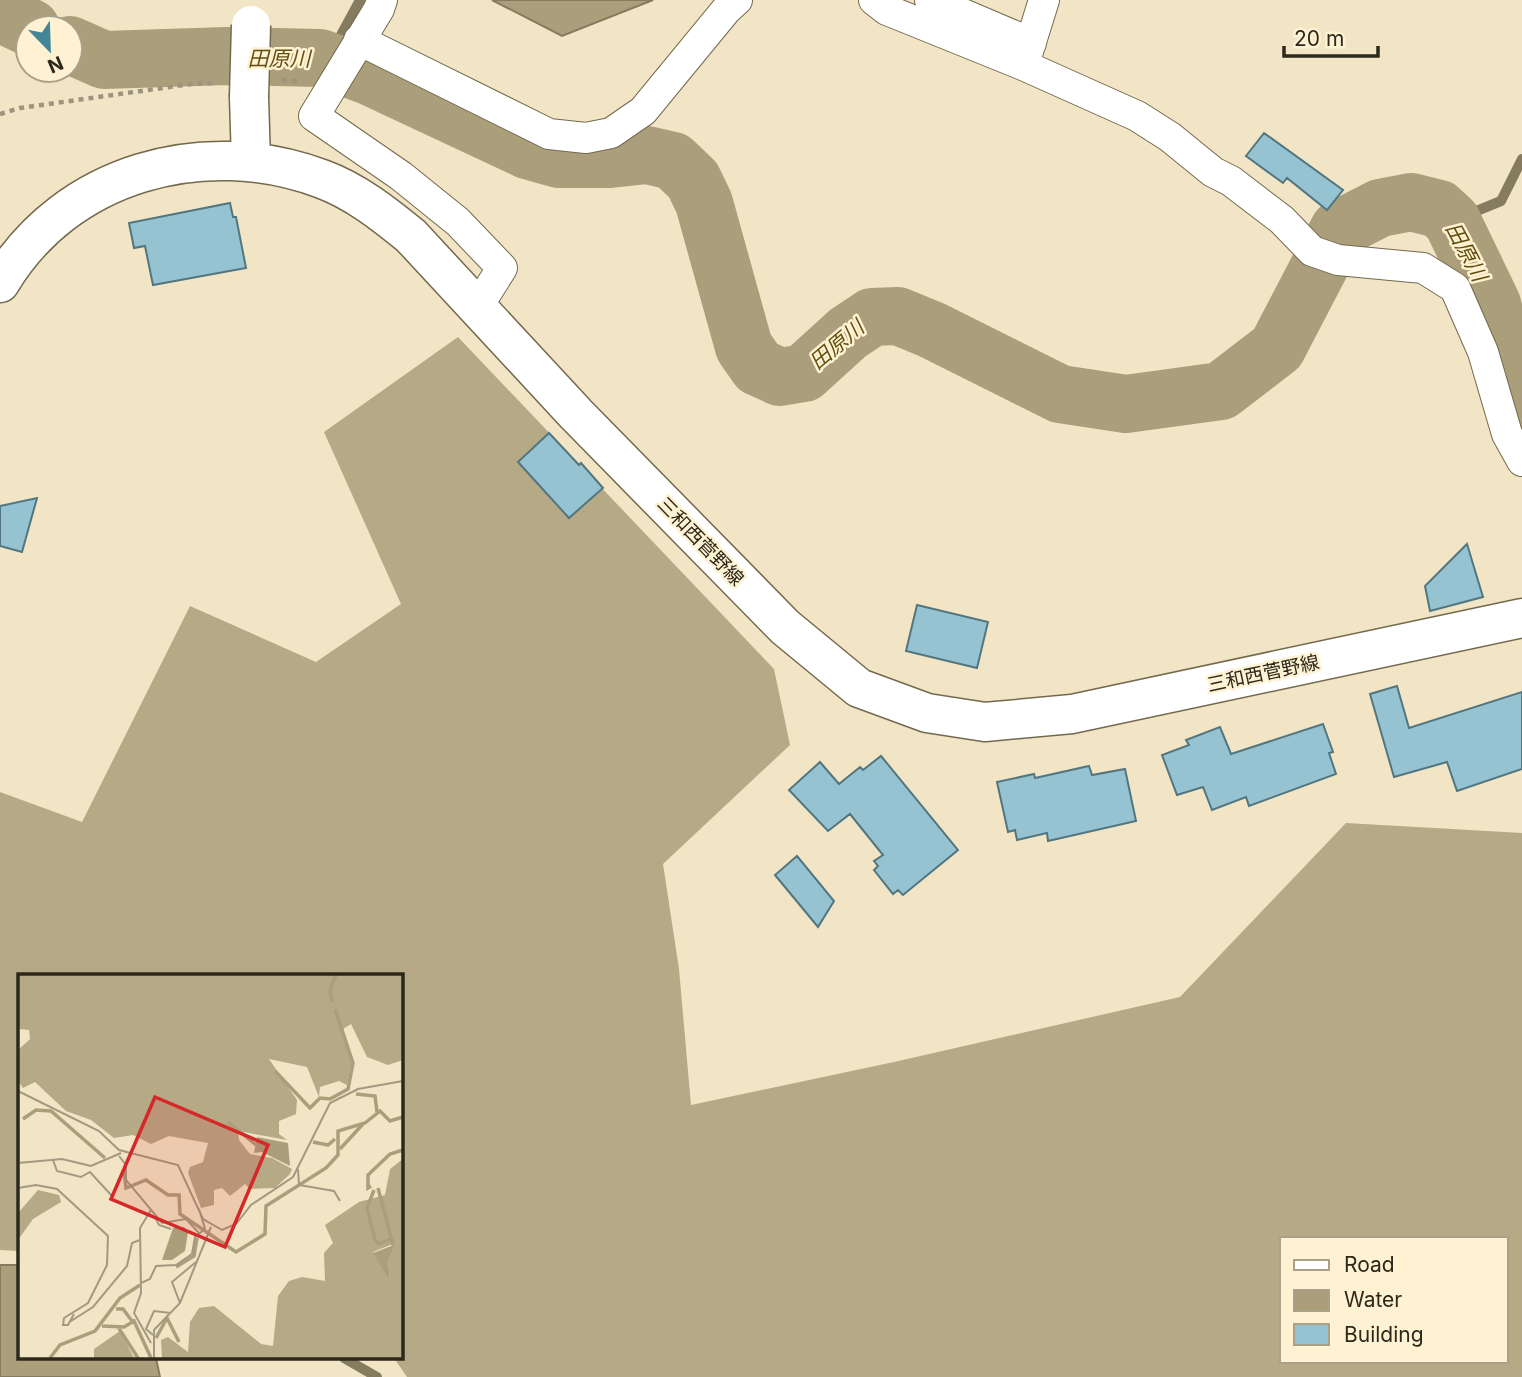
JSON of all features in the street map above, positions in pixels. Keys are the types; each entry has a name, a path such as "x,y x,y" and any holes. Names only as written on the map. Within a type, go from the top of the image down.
{"main road":[{"path":"251,13 246,87 251,162"},
{"name":"三和西菅野線","path":"0,283 13,261 42,230 75,205 118,180 165,165 205,159 287,167 324,179 384,213 434,258 576,414 785,627 859,688 927,713 985,722 1072,714 1522,618"}],"street":[{"path":"382,0 314,116 401,176 458,222 502,268 478,306"},
{"path":"357,44 549,134 586,138 611,133 643,111 737,0"},
{"path":"874,0 887,10 1027,54"},
{"path":"930,0 1159,130 1213,172 1231,181 1325,255 1423,268 1455,289 1483,352 1507,434 1522,461"},
{"path":"1027,54 1044,0"}],"path":[{"path":"0,114 33,106 191,84 246,87 336,82"}],"shaded area":[{"path":"458,337 774,669 790,745 663,864 679,969 691,1105 1180,997 1346,823 1522,833 1522,1377 407,1377 395,1360 402,1360 402,974 18,974 18,1251 0,1250 0,792 82,822 190,606 316,662 401,604 324,432"}],"water":[{"path":"492,0 653,0 562,36"},
{"path":"0,1265 18,1265 18,1360 156,1360 160,1377 0,1377"}],"building":[{"path":"1264,133 1343,190 1327,210 1287,178 1283,183 1246,156"},
{"path":"230,203 233,217 236,217 246,268 153,285 145,246 134,248 129,223"},
{"path":"549,433 603,488 569,518 518,462"},
{"path":"37,498 22,552 0,546 0,506"},
{"path":"1467,544 1483,597 1430,611 1425,586"},
{"path":"917,605 988,622 977,668 906,651"},
{"path":"1397,686 1409,728 1522,692 1522,769 1457,791 1447,762 1394,777 1370,694"},
{"path":"1323,724 1333,752 1329,753 1336,774 1249,806 1246,797 1212,810 1203,787 1177,795 1162,755 1189,745 1186,740 1220,727 1231,754"},
{"path":"881,756 958,850 903,895 898,890 893,894 874,870 878,866 874,861 883,855 850,814 828,831 789,790 820,762 839,784 860,767 863,770"},
{"path":"1089,766 1092,775 1125,769 1136,821 1048,841 1047,833 1017,840 1015,830 1008,832 997,782 1034,774 1035,778"},
{"path":"797,856 834,901 818,927 775,875"}],"waterway":[{"path":"327,61 360,0"},
{"name":"田原川","path":"0,13 14,20"},
{"name":"田原川","path":"84,51 104,60 227,56 320,58 369,76 527,150 559,159 610,159 647,155 673,161 693,180 704,203 744,347 758,367 780,377 804,373 848,333 872,317 898,316 932,330 1060,394 1126,404 1221,391 1277,348 1339,229 1380,208 1411,202 1439,209 1452,221 1492,304 1522,412"},
{"path":"1452,221 1501,201 1522,159"},
{"path":"347,1360 377,1377"}]}
